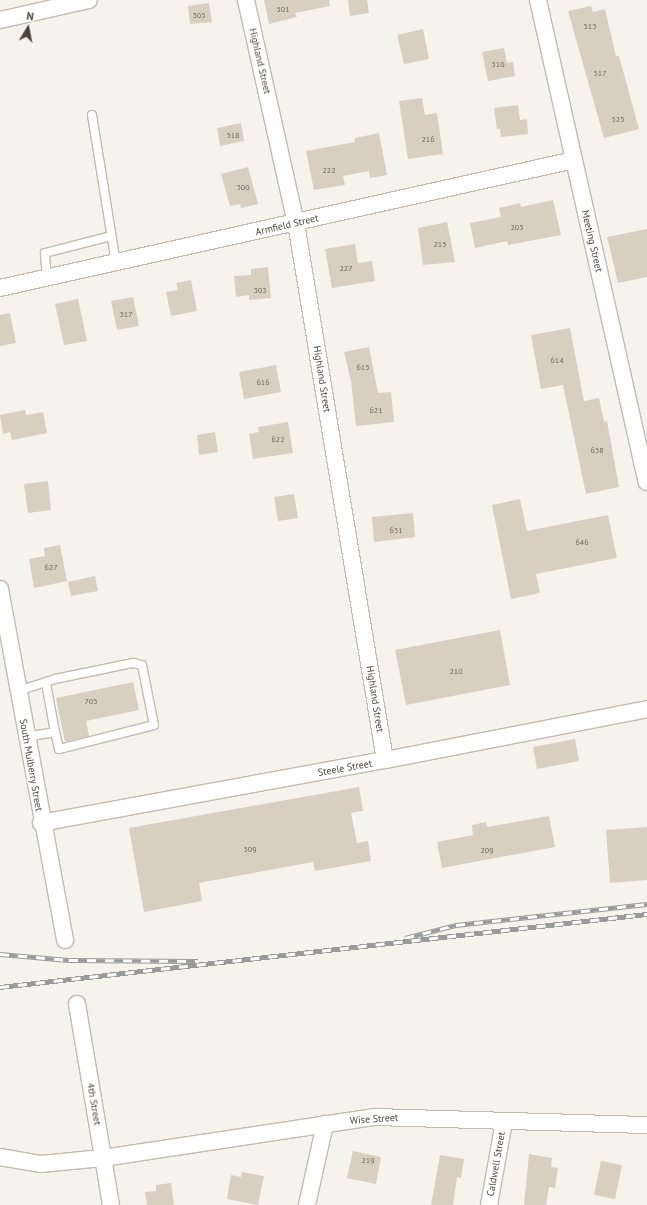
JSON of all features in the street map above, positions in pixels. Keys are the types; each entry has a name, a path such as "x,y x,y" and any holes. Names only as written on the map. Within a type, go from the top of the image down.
{"street":[{"path":"0,20 89,0"},
{"name":"Highland Street","path":"246,0 296,223 385,760"},
{"name":"Meeting Street","path":"538,0 647,482"},
{"name":"Armfield Street","path":"0,288 574,160"},
{"name":"South Mulberry Street","path":"0,589 5,641 18,691 65,940"},
{"name":"Steele Street","path":"42,823 385,760 647,709"},
{"name":"4th Street","path":"77,1004 111,1205"},
{"name":"Wise Street","path":"0,1157 41,1164 103,1158 325,1124 395,1117 504,1122 647,1125"},
{"name":"Caldwell Street","path":"489,1205 504,1122"},
{"path":"308,1205 325,1124"}],"lane":[{"path":"92,115 116,263"},
{"path":"47,278 45,253 111,236"},
{"path":"18,691 46,683 121,663 142,665 154,725 58,748 46,683"},
{"path":"26,738 55,732"}],"building":[{"path":"264,0 329,0 330,6 295,13 297,17 269,24"},
{"path":"348,0 367,0 369,13 350,16"},
{"path":"209,3 212,22 190,24 188,6"},
{"path":"591,6 593,12 605,9 616,56 619,56 639,129 604,138 568,11"},
{"path":"423,29 429,59 404,64 397,35"},
{"path":"504,48 507,63 513,62 515,76 488,81 482,52"},
{"path":"422,98 425,115 437,113 443,154 408,159 399,101"},
{"path":"518,105 520,120 527,119 528,134 501,137 500,129 497,129 494,108"},
{"path":"241,123 244,141 220,146 217,128"},
{"path":"379,133 387,175 370,178 369,171 343,176 345,185 314,190 306,151 355,142 355,138"},
{"path":"248,167 258,204 241,208 240,204 230,206 221,174"},
{"path":"553,200 561,235 508,245 507,241 475,248 470,223 501,217 499,208 520,203 521,207"},
{"path":"447,222 455,262 423,265 418,228"},
{"path":"647,229 647,277 618,283 607,237"},
{"path":"355,244 358,263 372,261 375,281 332,288 325,249"},
{"path":"268,267 271,298 249,300 249,295 236,297 234,276 251,275 251,269"},
{"path":"191,280 197,311 171,316 166,292 178,290 176,283"},
{"path":"133,297 139,326 117,330 111,301"},
{"path":"78,299 87,341 64,345 55,304"},
{"path":"10,313 16,343 0,346 0,315"},
{"path":"570,328 584,401 599,398 604,422 607,421 619,487 586,494 563,385 541,389 531,335"},
{"path":"369,347 378,393 391,392 394,422 356,426 351,381 344,352"},
{"path":"276,365 281,392 244,399 239,372"},
{"path":"25,410 26,415 43,412 47,433 12,440 10,432 3,434 0,415"},
{"path":"288,422 293,453 253,459 249,434 259,432 258,427"},
{"path":"215,432 218,452 199,455 197,435"},
{"path":"48,481 51,510 28,513 24,484"},
{"path":"294,494 298,518 278,521 274,497"},
{"path":"520,499 527,531 608,515 617,558 536,574 540,593 511,599 492,505"},
{"path":"413,513 415,537 374,542 372,517"},
{"path":"60,545 67,581 34,588 29,559 45,556 44,548"},
{"path":"95,576 98,591 71,596 68,582"},
{"path":"500,630 510,685 406,705 395,650"},
{"path":"133,682 139,710 86,721 89,736 65,742 56,698"},
{"path":"575,739 579,761 537,769 533,747"},
{"path":"359,787 363,811 351,813 357,843 368,841 371,861 315,871 313,862 199,883 202,901 144,912 129,828"},
{"path":"549,816 555,847 442,868 437,842 473,835 472,825 486,822 487,827"},
{"path":"647,827 647,880 610,883 606,830"},
{"path":"353,1151 381,1157 376,1184 347,1178"},
{"path":"529,1154 552,1158 551,1167 558,1168 555,1188 549,1187 546,1205 524,1205"},
{"path":"440,1155 464,1159 461,1178 457,1177 453,1205 431,1205"},
{"path":"601,1161 622,1165 615,1199 594,1195"},
{"path":"242,1172 264,1176 258,1205 227,1199 231,1175 241,1177"},
{"path":"171,1183 174,1205 147,1205 145,1192 156,1191 156,1185"}],"railway":[{"path":"405,938 456,925 647,904"},
{"path":"0,987 647,914"},
{"path":"0,954 69,960 198,961"}]}
